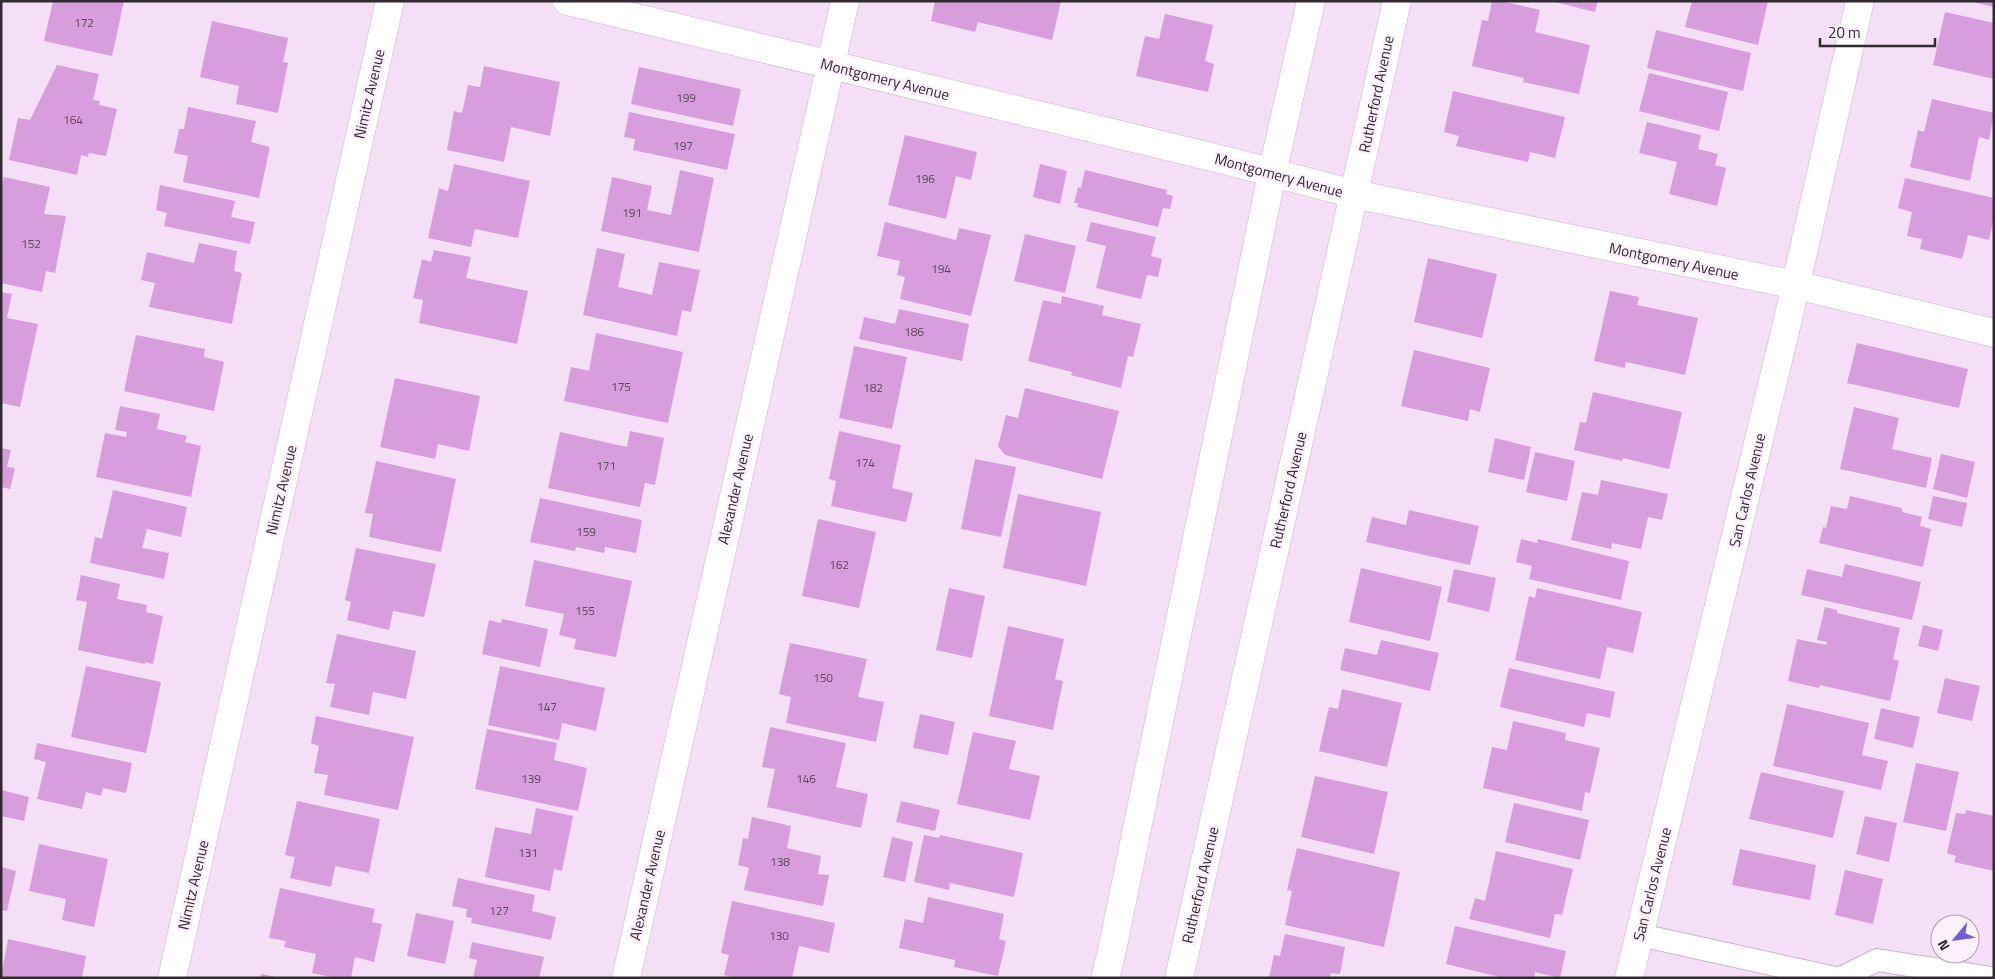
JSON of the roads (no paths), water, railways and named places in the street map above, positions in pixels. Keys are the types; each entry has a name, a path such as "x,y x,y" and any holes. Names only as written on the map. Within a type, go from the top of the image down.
{"street":[{"name":"Nimitz Avenue","path":"172,978 390,1"},
{"name":"Montgomery Avenue","path":"567,1 1232,162 1354,194 1796,285 1994,332"},
{"name":"Alexander Avenue","path":"626,978 845,1"},
{"path":"1105,978 1112,955 1272,174 1311,1"},
{"name":"Rutherford Avenue","path":"1179,978 1397,1"},
{"name":"San Carlos Avenue","path":"1629,978 1796,285 1860,1"}],"lane":[{"path":"1640,935 1835,978"},
{"path":"1841,978 1877,960 1991,978"}]}
